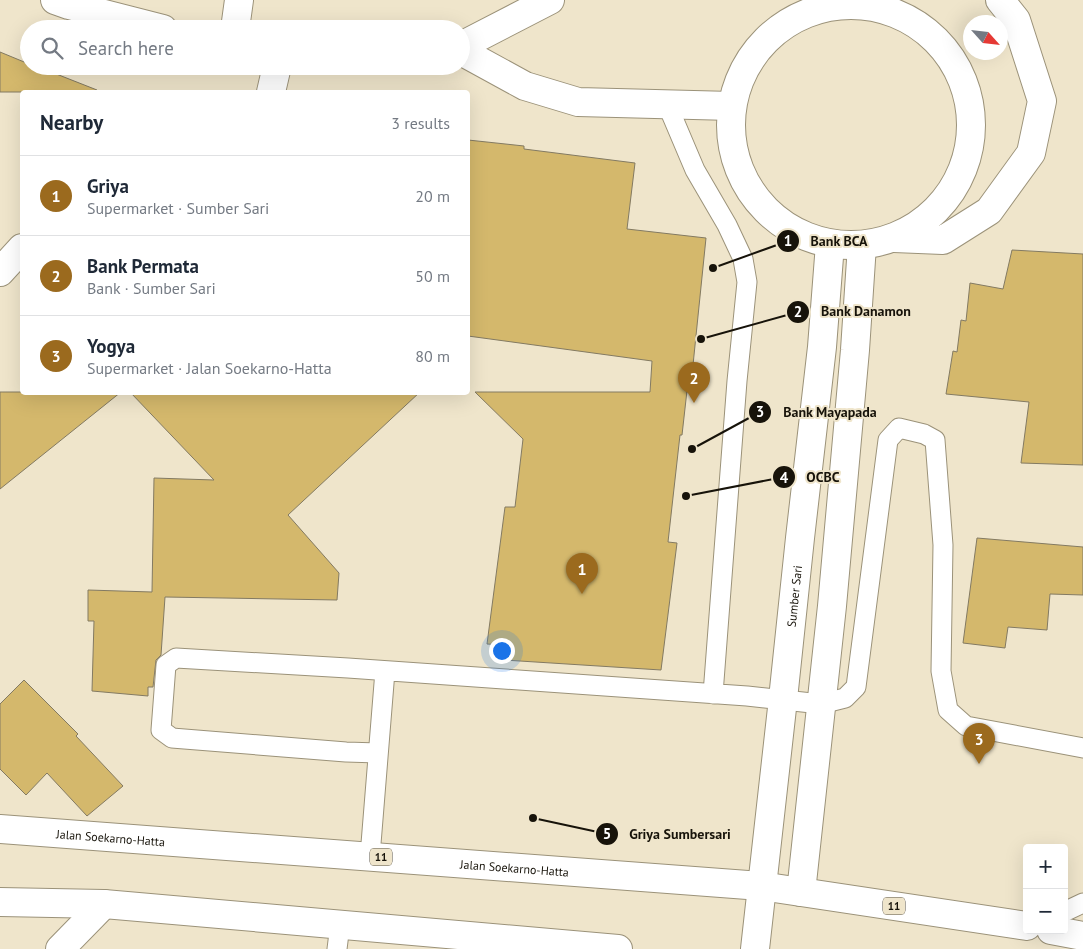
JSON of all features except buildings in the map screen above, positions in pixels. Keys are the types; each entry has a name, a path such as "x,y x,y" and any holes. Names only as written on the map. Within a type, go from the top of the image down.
{"main road":[{"path":"55,0 128,20"},
{"path":"236,20 239,0"},
{"path":"470,41 550,0"},
{"path":"892,238 943,240 989,211 1031,153 1042,101 1016,20 1000,0"},
{"path":"873,3 902,15 928,32 950,55 964,84 971,114 969,146 960,175 943,202 920,224 892,238 862,245 830,244 795,232 765,210 744,180 732,144 732,106 744,70 767,39 798,17 834,6 873,3"},
{"path":"470,56 525,86 578,102 732,106"},
{"path":"271,90 275,75"},
{"name":"Sumber Sari","path":"755,949 822,348 830,244"},
{"path":"801,892 832,606 855,350 862,245"},
{"path":"0,272 20,250"},
{"name":"Jalan Soekarno-Hatta","path":"0,830 761,886 1023,925"},
{"path":"0,902 104,904 339,937 618,949"},
{"path":"60,949 104,904"},
{"path":"1068,933 1083,936"}],"lane":[{"path":"667,104 695,170 744,259 748,282 737,381 713,694"},
{"path":"378,753 172,738 160,730 166,665 176,658 713,694 821,704 846,698 856,687 888,440 899,428 924,434 935,440 943,545 941,671 948,710 966,726 1083,748"},
{"path":"370,856 385,671"},
{"path":"1068,910 1083,903"}],"place":[{"name":"Bank BCA","path":"713,268"},
{"name":"Bank Danamon","path":"701,339"},
{"name":"Bank Permata","path":"694,403"},
{"name":"Bank Mayapada","path":"692,449"},
{"name":"OCBC","path":"686,496"},
{"name":"Griya","path":"582,594"},
{"name":"Yogya","path":"979,764"},
{"name":"Griya Sumbersari","path":"533,818"}]}
